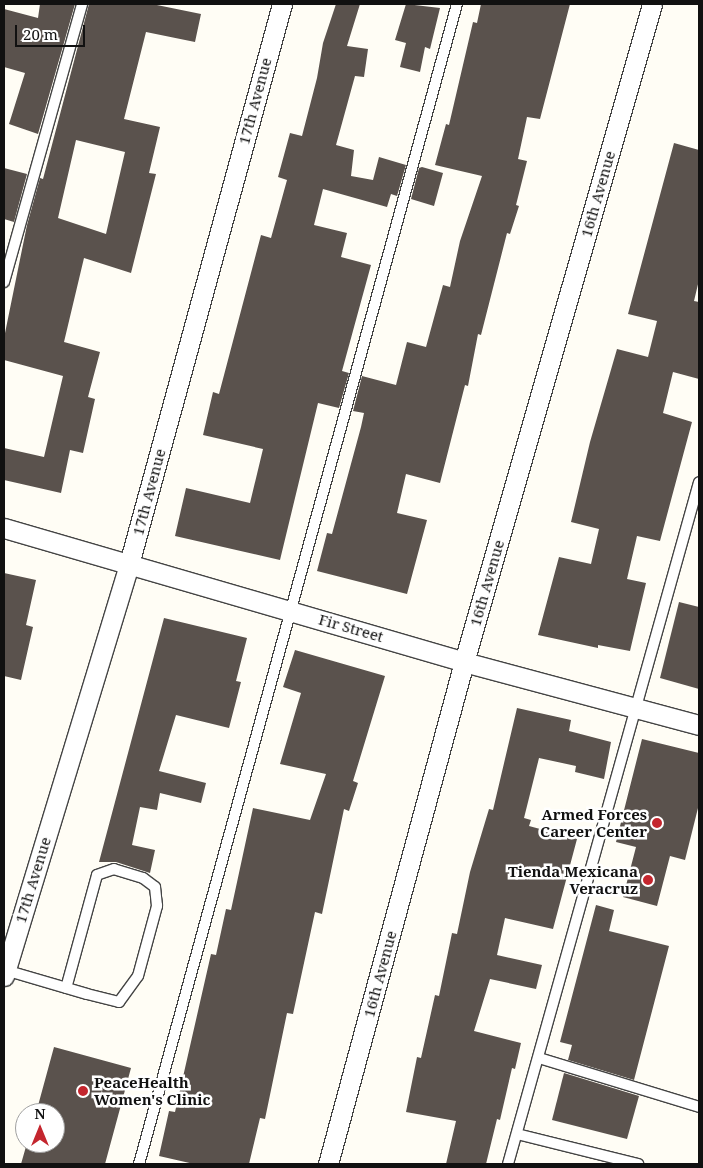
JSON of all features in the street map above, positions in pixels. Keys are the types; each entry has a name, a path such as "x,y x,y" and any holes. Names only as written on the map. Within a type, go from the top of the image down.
{"street":[{"name":"17th Avenue","path":"5,973 129,564 282,4"},
{"name":"16th Avenue","path":"328,1164 464,662 652,4"},
{"name":"Fir Street","path":"4,528 464,662 699,725"}],"lane":[{"path":"4,282 82,4"},
{"path":"139,1164 457,4"},
{"path":"508,1164 638,708 699,482"},
{"path":"5,973 119,1002 138,976 157,906 155,887 143,878 114,869 97,875 66,988"},
{"path":"539,1058 699,1107"},
{"path":"517,1134 638,1164"}],"building":[{"path":"40,4 75,4 38,134 9,124 25,73 4,67 4,9 38,18"},
{"path":"89,4 152,4 201,14 195,42 146,32 124,119 160,127 149,173 156,174 131,273 84,258 64,342 100,352 88,397 95,399 83,453 70,450 61,493 4,480 4,448 44,457 63,376 4,360 4,338 27,225 40,178 43,179","holes":["76,140 125,152 106,234 58,218"]},
{"path":"336,4 360,4 347,46 368,49 364,77 355,76 336,145 354,150 351,176 373,180 379,157 406,165 397,196 391,194 387,207 323,189 314,225 347,233 341,257 371,265 342,371 349,373 339,408 318,403 280,560 175,536 186,488 250,503 263,449 203,435 213,392 219,394 261,235 271,238 287,180 278,177 290,133 302,136 317,78 323,43"},
{"path":"406,4 440,8 430,49 425,47 420,72 400,67 406,43 395,40"},
{"path":"481,4 570,4 540,119 527,117 518,159 527,161 516,205 519,206 510,234 507,233 481,335 478,334 468,386 465,385 440,483 406,474 397,513 427,520 407,594 317,571 327,533 332,534 361,427 364,413 353,411 362,376 396,385 407,342 426,347 443,285 450,287 460,241 482,176 435,165 446,124 449,125 473,22 477,23"},
{"path":"674,143 699,150 699,280 694,301 699,302 699,379 673,372 663,413 692,422 660,541 637,536 627,579 646,583 630,651 598,645 598,648 538,635 559,557 591,564 599,529 571,522 590,442 617,349 648,357 657,321 628,314"},
{"path":"422,167 443,173 434,206 411,199 419,168"},
{"path":"4,168 27,174 14,222 4,219"},
{"path":"4,573 36,580 26,625 33,627 21,680 4,676"},
{"path":"679,602 699,607 699,689 660,678"},
{"path":"164,618 247,638 236,681 241,682 229,728 176,715 159,771 206,783 201,803 160,793 157,810 140,807 132,845 155,850 150,873 116,862 99,862"},
{"path":"295,650 385,676 353,781 358,783 349,811 344,809 322,914 315,912 293,1014 287,1013 265,1119 260,1118 249,1164 194,1164 159,1156 169,1111 175,1112 211,954 216,955 226,909 231,910 253,808 310,820 326,774 280,764 301,693 283,687"},
{"path":"517,708 571,720 569,731 611,742 604,779 575,772 576,766 539,758 524,818 531,820 529,826 577,839 553,929 505,918 497,955 542,965 536,989 490,979 474,1031 521,1043 515,1069 512,1068 500,1120 497,1119 486,1164 446,1164 456,1121 406,1112 417,1057 421,1058 435,995 439,996 452,933 457,934 470,872 489,809 493,810"},
{"name":"Armed Forces Career Center","path":"642,739 699,753 699,804 685,860 670,856 657,906 623,897 636,847 616,842"},
{"path":"596,905 614,910 609,931 669,946 634,1080 568,1060 572,1045 560,1042"},
{"name":"PeaceHealth Women's Clinic","path":"54,1047 131,1068 105,1164 21,1164 24,1153 65,1153 65,1103 39,1103"},
{"path":"564,1073 639,1096 627,1139 552,1120"}],"place":[{"name":"Armed Forces Career Center","path":"657,823"},
{"name":"Tienda Mexicana Veracruz","path":"648,880"},
{"name":"PeaceHealth Women's Clinic","path":"83,1091"}]}
